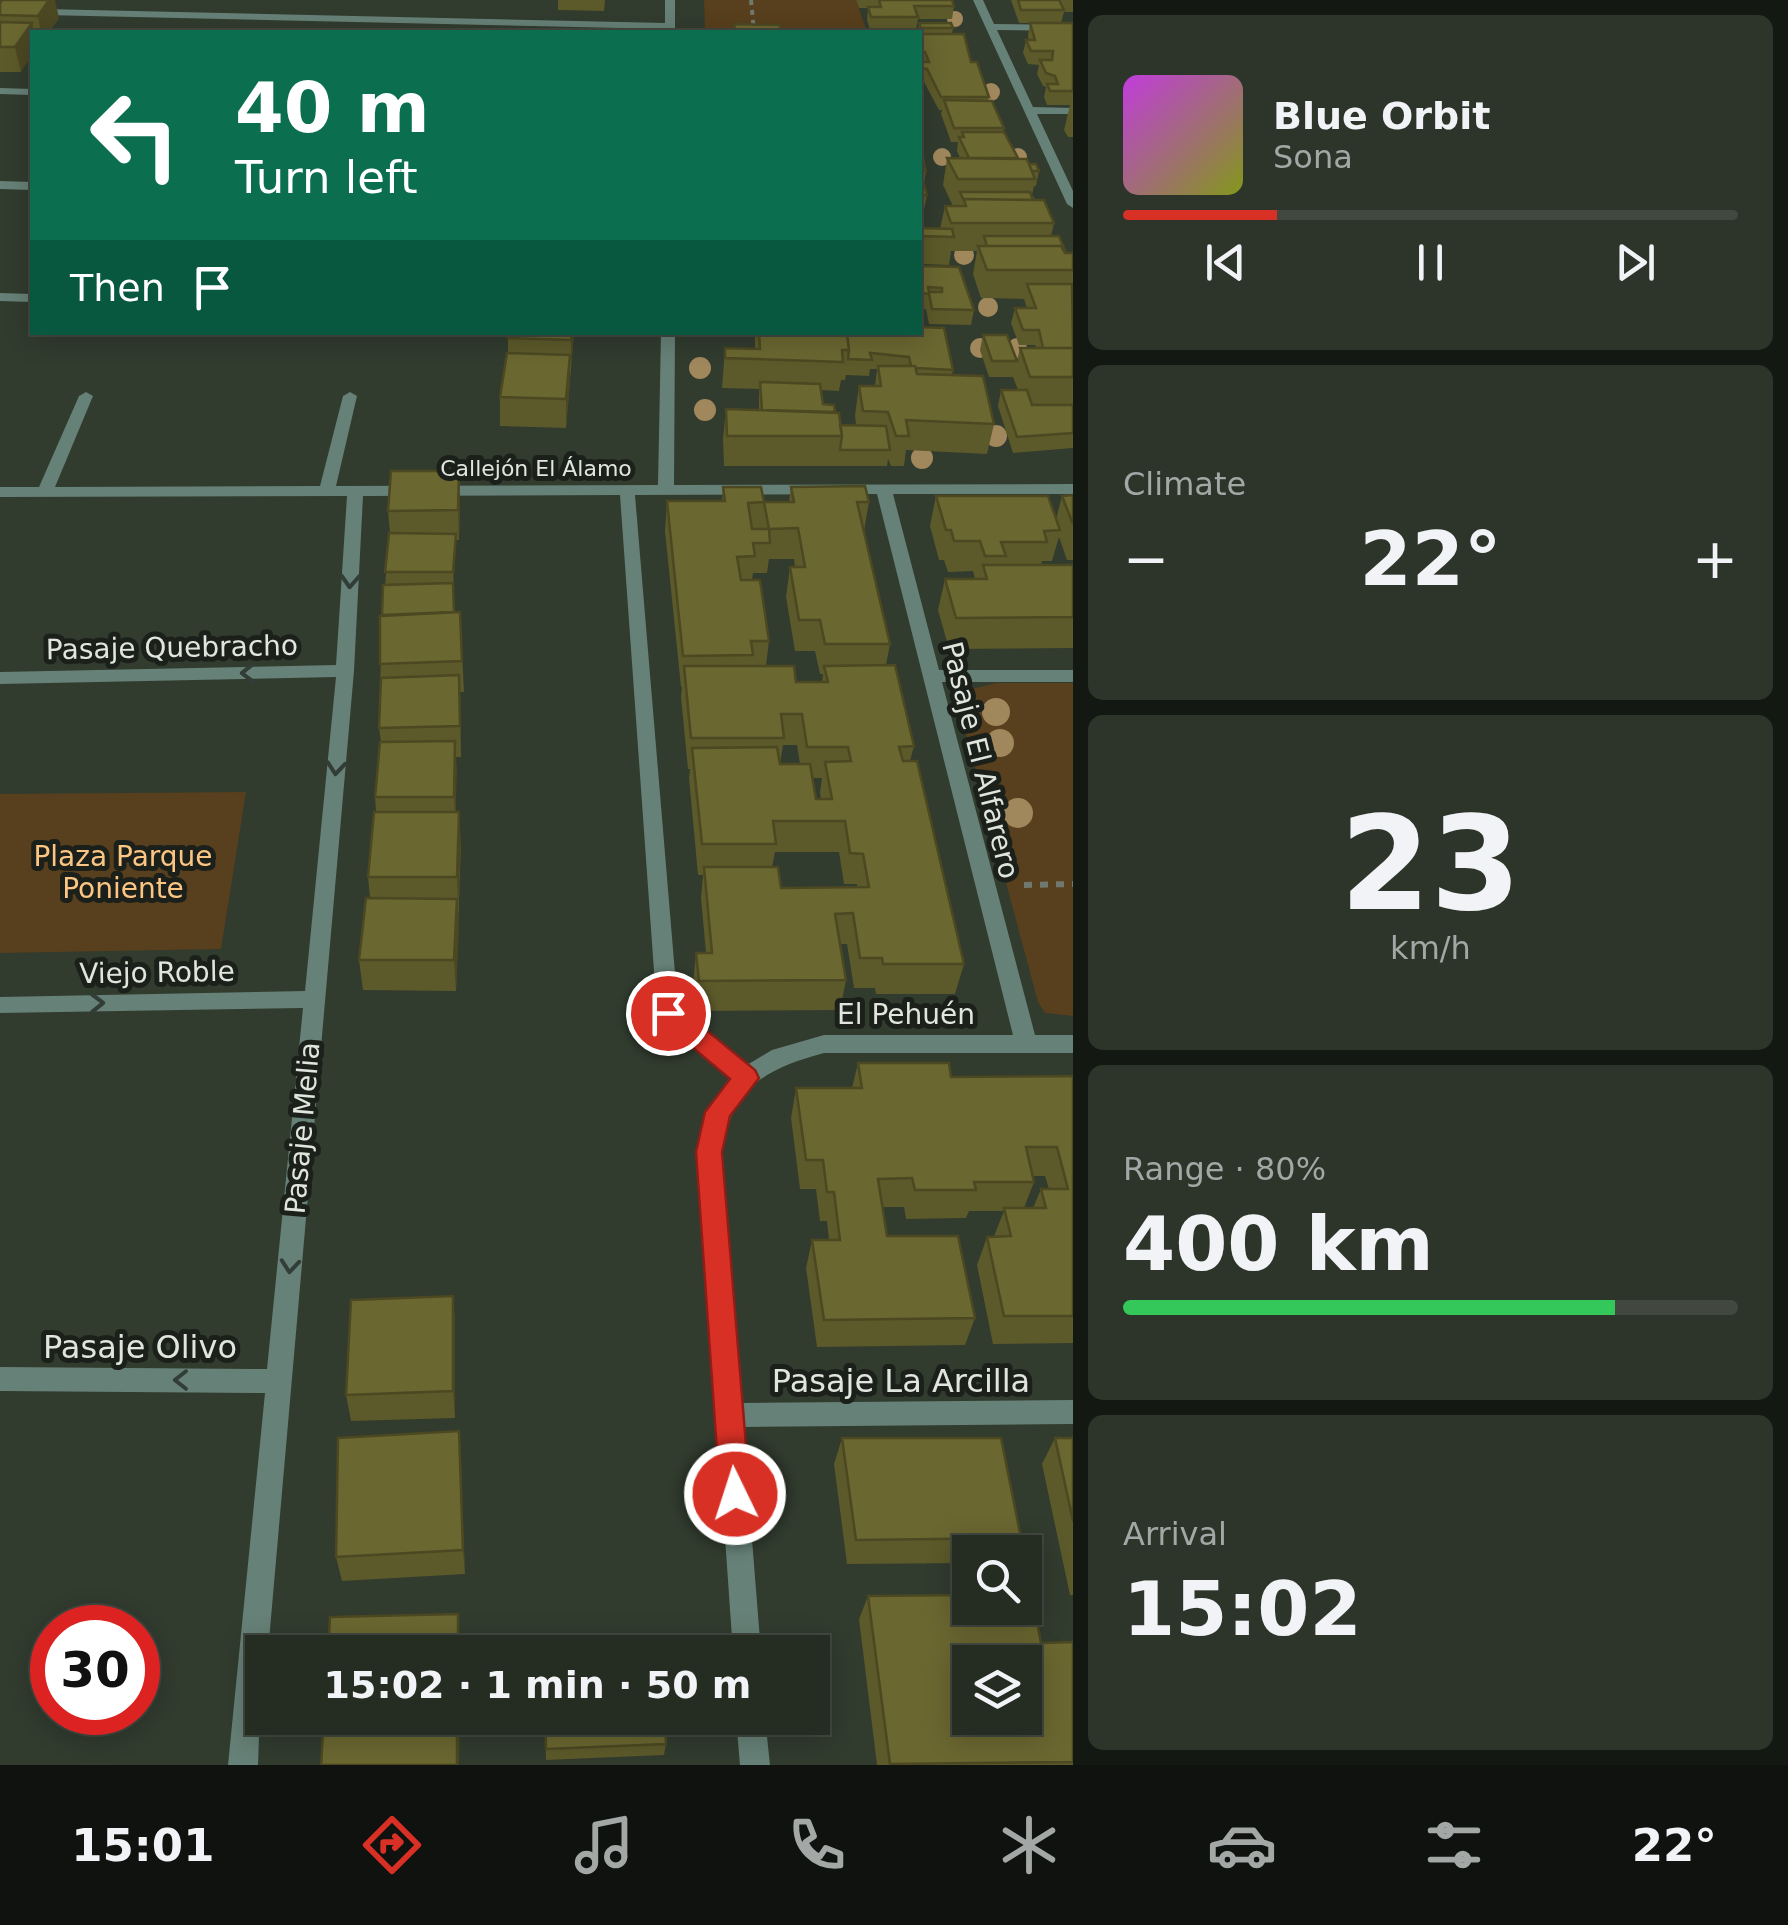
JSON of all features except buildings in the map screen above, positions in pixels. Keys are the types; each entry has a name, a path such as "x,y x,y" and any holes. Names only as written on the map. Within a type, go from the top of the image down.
{"street":[{"path":"0,11 670,29 670,0"},
{"path":"978,0 1073,204"},
{"path":"993,27 1073,28"},
{"path":"0,91 30,92"},
{"path":"1031,110 1073,110"},
{"path":"0,185 30,186"},
{"path":"0,297 30,298"},
{"path":"666,490 668,335"},
{"path":"45,492 86,396"},
{"path":"327,491 350,396"},
{"name":"Pasaje El Alfarero","path":"884,489 1026,1044"},
{"name":"Callejón El Álamo","path":"0,492 1073,489"},
{"name":"Pasaje Melia","path":"244,1765 346,671 355,490"},
{"path":"628,490 668,1013 746,1078 718,1112 709,1152 746,1635"},
{"name":"Pasaje Quebracho","path":"0,678 346,671"},
{"path":"932,676 1073,676"},
{"name":"Viejo Roble","path":"0,1005 314,999"},
{"name":"El Pehuén","path":"746,1078 780,1056 824,1044 1073,1044"},
{"name":"Pasaje Olivo","path":"0,1379 279,1381"},
{"name":"Pasaje La Arcilla","path":"730,1415 1073,1412"},
{"path":"753,1735 755,1765"}],"path":[{"path":"751,0 754,30"}],"green space":[{"path":"704,0 856,0 866,30 705,30"},
{"path":"996,683 1073,683 1073,1016 1045,1013 1038,1002 959,708 968,690"},
{"name":"Plaza Parque Poniente","path":"246,792 221,949 0,953 0,794"}],"route":[{"path":"668,1013 746,1078 718,1112 709,1152 735,1494"}]}
